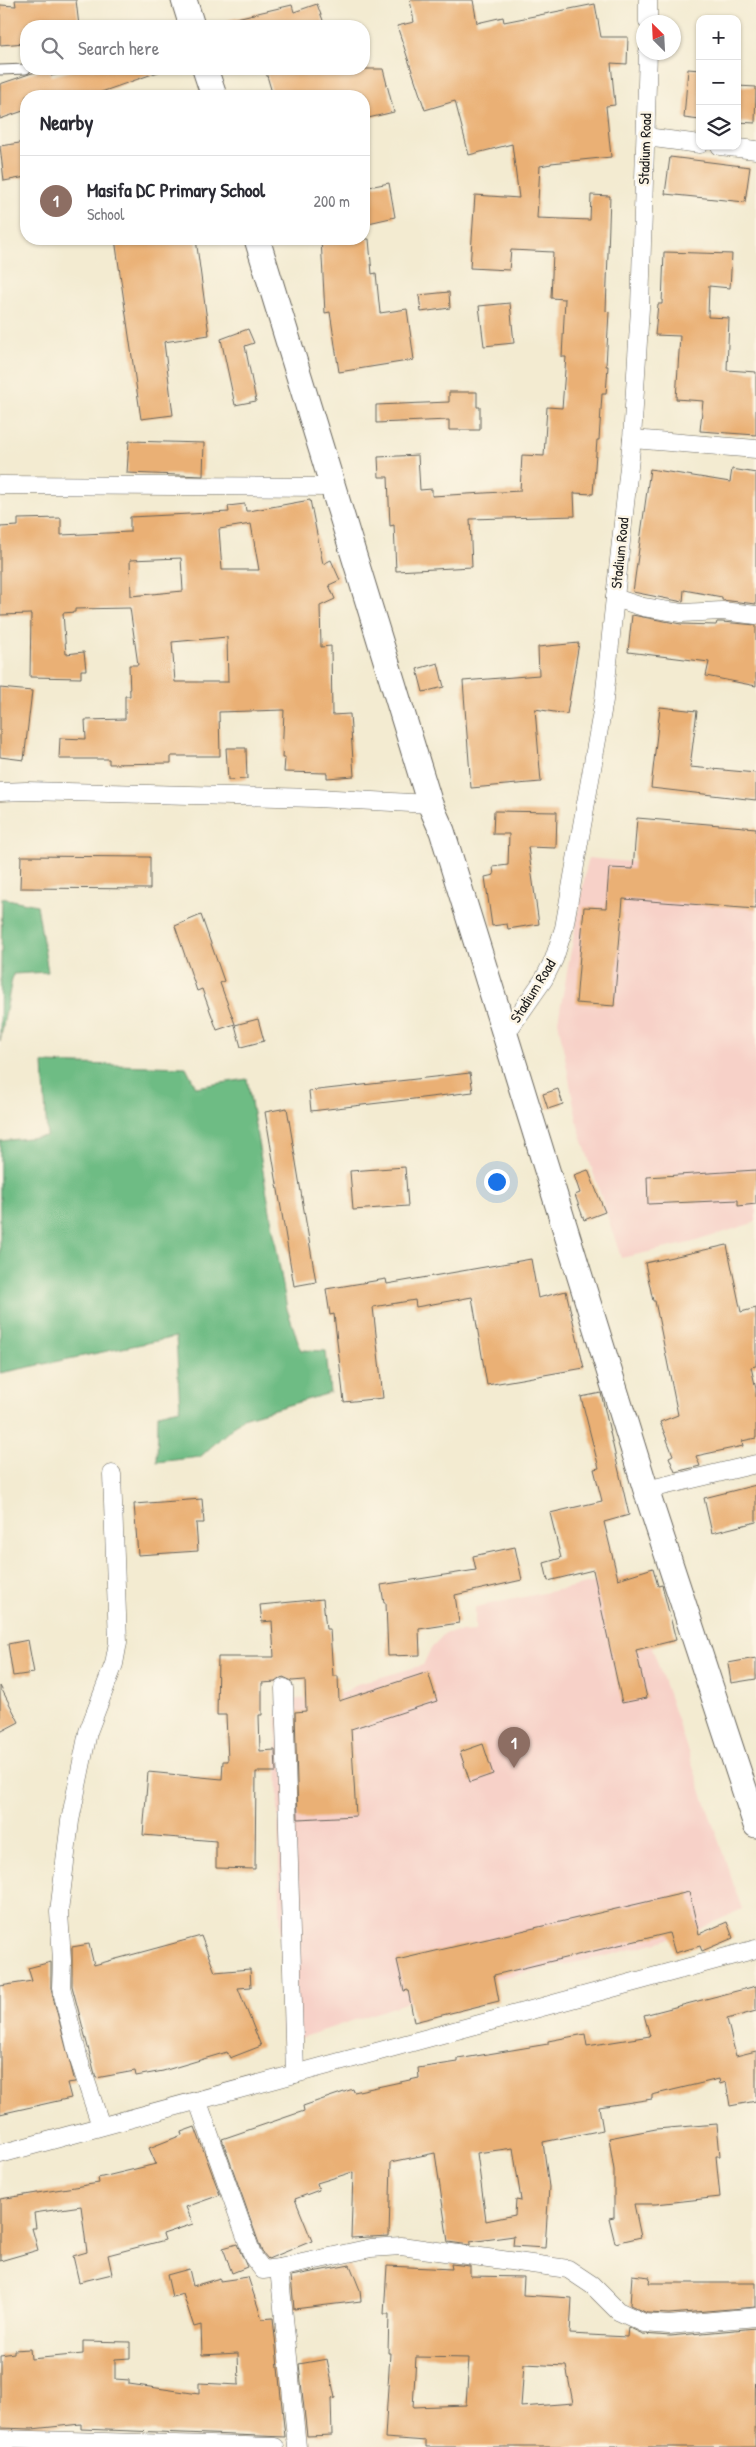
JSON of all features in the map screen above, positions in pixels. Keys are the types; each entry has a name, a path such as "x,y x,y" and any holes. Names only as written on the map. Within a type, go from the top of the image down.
{"main road":[{"path":"184,0 189,20"},
{"path":"207,75 212,90"},
{"path":"259,245 331,487 430,804 442,831 646,1490 756,1825"}],"street":[{"path":"648,0 648,15"},
{"name":"Stadium Road","path":"505,1035 544,980 554,959 564,928 604,700 632,439 640,308 648,60"},
{"path":"646,138 696,144"},
{"path":"741,148 756,150"},
{"path":"632,439 756,449"},
{"path":"0,485 331,487"},
{"path":"615,598 643,607 682,613 722,610 756,615"},
{"path":"0,792 316,798 430,804"},
{"path":"646,1490 756,1464"},
{"path":"101,2126 79,2060 61,1987 62,1961 58,1912 70,1821 88,1732 114,1664 118,1642 112,1474"},
{"path":"284,1688 295,2074"},
{"path":"0,2154 198,2102 756,1948"},
{"path":"198,2102 252,2257 263,2270 352,2251 401,2246 568,2269 592,2285 618,2311 644,2324 668,2325 756,2317"},
{"path":"279,2268 297,2447"},
{"path":"0,2439 275,2447"}],"lane":[{"path":"0,70 20,69"}],"shaded area":[{"path":"588,858 756,874 756,1222 690,1243 621,1258 578,1126 558,1021"},
{"path":"627,1574 742,1909 691,1933 602,1957 450,1988 283,2044 276,1702 344,1693 357,1684 423,1665 431,1648 445,1633 475,1631 475,1607 617,1578"}],"green space":[{"path":"2,898 37,905 48,972 13,974 0,1041"},
{"path":"43,1063 186,1067 196,1087 247,1079 287,1309 301,1350 326,1351 330,1393 243,1418 200,1457 157,1462 158,1414 180,1409 176,1337 0,1373 0,1141 47,1136"}],"building":[{"path":"15,0 76,0 78,20 20,20 20,43 0,45 0,5 16,6"},
{"path":"410,0 473,0 477,23 503,17 504,22 595,4 601,37 628,37 627,64 611,63 615,105 606,106 611,157 551,163 540,166 537,218 590,220 591,195 610,196 606,311 609,312 606,366 608,366 606,394 602,394 593,494 574,493 575,516 470,519 472,567 396,571 394,525 390,526 388,477 379,477 378,457 418,455 420,490 432,489 432,496 520,491 522,455 544,456 547,407 562,408 566,357 562,357 565,299 551,298 553,252 511,250 509,270 470,268 475,195 519,198 512,144 469,155 455,101 425,110 397,26 414,22"},
{"path":"317,4 323,20 228,20 292,5 294,12"},
{"path":"370,69 383,69 394,112 370,118 370,90 271,90 267,75 370,75"},
{"path":"688,69 696,70 696,120 684,118"},
{"path":"26,75 150,75 107,90 20,90 20,112 0,119 0,84"},
{"path":"741,86 756,87 755,123 741,122"},
{"path":"20,143 20,178 4,181 0,146"},
{"path":"670,157 750,167 745,202 665,194"},
{"path":"389,183 395,217 370,223 370,187"},
{"path":"116,245 197,245 209,335 164,342 173,415 141,419"},
{"path":"321,245 370,245 372,274 376,273 380,313 407,309 414,360 339,372 330,312 325,313"},
{"path":"664,252 732,254 730,288 709,286 708,317 729,318 727,370 756,372 756,435 700,431 703,401 676,399 680,336 655,335 658,304 662,304"},
{"path":"449,292 450,308 421,312 419,295"},
{"path":"510,303 514,343 484,346 479,306"},
{"path":"248,329 254,343 245,346 256,401 235,405 221,339"},
{"path":"449,392 477,392 477,407 480,407 480,430 449,430 449,420 376,423 376,405 449,402"},
{"path":"129,441 204,443 203,476 127,473"},
{"path":"650,469 730,482 732,469 756,473 756,604 722,600 722,597 684,590 683,602 633,592"},
{"path":"310,500 323,564 331,560 340,580 329,585 335,599 320,606 321,647 331,646 332,715 350,714 354,776 327,778 327,773 284,772 285,758 282,758 284,710 219,712 220,756 171,756 171,763 109,764 109,759 59,759 60,738 86,739 85,720 125,719 125,696 130,696 129,665 138,665 130,608 75,609 75,612 63,613 66,654 84,652 86,670 81,670 81,678 30,677 31,614 0,615 0,527 18,526 18,519 61,518 61,535 130,532 130,517 229,512 228,506 245,504 246,511","holes":["251,524 259,570 222,570 219,529","181,558 183,591 131,596 130,560","227,637 228,682 175,682 172,642"]},
{"path":"632,615 681,624 716,625 717,622 722,622 756,625 756,686 706,676 709,662 628,652"},
{"path":"579,643 567,714 535,709 541,782 471,788 463,681 539,675 538,647"},
{"path":"438,663 444,687 423,692 417,669"},
{"path":"0,688 32,691 24,760 0,757"},
{"path":"660,707 697,711 690,767 756,773 756,800 651,788"},
{"path":"226,748 246,748 247,779 228,780"},
{"path":"494,811 557,812 556,848 528,847 539,924 508,929 507,924 492,926 485,877 494,875 493,867 508,865 509,834 493,834"},
{"path":"637,818 756,828 756,909 623,899 614,1006 576,1003 584,907 606,908 609,868 633,869"},
{"path":"21,856 150,857 150,889 20,888"},
{"path":"201,915 224,981 220,983 235,1024 217,1030 202,989 197,991 175,926"},
{"path":"258,1019 264,1041 241,1047 235,1025"},
{"path":"470,1073 473,1092 311,1111 309,1091"},
{"path":"558,1089 563,1104 548,1109 543,1094"},
{"path":"287,1108 316,1282 294,1286 265,1112"},
{"path":"405,1167 408,1206 353,1210 350,1171"},
{"path":"588,1170 605,1212 584,1220 575,1195 580,1193 574,1175"},
{"path":"756,1170 756,1204 738,1206 738,1200 648,1204 647,1177"},
{"path":"727,1245 741,1312 756,1308 756,1366 751,1367 756,1389 756,1438 742,1441 743,1446 696,1456 700,1466 675,1472 669,1457 673,1455 660,1422 678,1415 655,1301 653,1301 645,1263"},
{"path":"531,1259 538,1298 566,1291 584,1368 487,1385 472,1297 416,1307 415,1300 373,1307 383,1398 344,1402 334,1314 330,1315 326,1289 386,1279 387,1284"},
{"path":"601,1393 629,1515 604,1522 618,1579 653,1568 658,1586 662,1585 676,1640 636,1650 647,1698 622,1703 593,1570 548,1581 544,1563 561,1558 550,1513 602,1501 594,1469 599,1468 581,1397"},
{"path":"756,1485 756,1522 712,1533 704,1498"},
{"path":"202,1499 204,1523 196,1523 198,1551 138,1555 134,1504"},
{"path":"515,1547 522,1580 455,1595 459,1623 419,1629 420,1655 388,1656 386,1603 384,1603 381,1585 476,1570 473,1556"},
{"path":"323,1599 326,1629 330,1629 333,1676 338,1676 339,1701 428,1672 437,1701 351,1729 356,1816 298,1819 295,1712 306,1711 305,1680 292,1681 283,1677 276,1682 262,1683 262,1715 259,1715 260,1751 275,1750 276,1772 256,1772 255,1869 216,1868 216,1841 143,1835 148,1772 222,1779 223,1761 228,1761 226,1715 217,1715 218,1657 274,1657 272,1621 262,1622 260,1605"},
{"path":"28,1640 34,1673 13,1676 8,1644"},
{"path":"756,1658 756,1679 731,1683 728,1663"},
{"path":"0,1686 19,1722 0,1732"},
{"path":"483,1744 493,1774 470,1782 460,1752"},
{"path":"689,1892 699,1934 727,1922 733,1938 702,1951 700,1946 675,1953 669,1933 494,1975 499,2001 414,2022 408,1990 404,1991 397,1960"},
{"path":"201,1936 215,1972 250,1969 251,1987 238,1988 261,2046 230,2058 227,2052 163,2071 136,2076 135,2071 96,2078 72,1986 72,1947 89,1944 94,1965"},
{"path":"51,1962 51,1989 75,2082 67,2083 71,2098 0,2114 0,1986 32,1981 28,1968"},
{"path":"756,1986 756,2011 727,2019 736,2056 756,2051 756,2101 730,2106 726,2082 720,2084 719,2079 652,2095 652,2099 599,2107 603,2130 543,2142 549,2187 545,2248 513,2246 514,2236 470,2242 470,2245 448,2242 435,2153 391,2162 389,2236 351,2238 353,2172 317,2183 319,2190 295,2199 312,2241 268,2259 262,2252 222,2139 304,2111 303,2106 353,2089 354,2092 419,2078 418,2068 458,2062 458,2059 548,2044 548,2041 585,2034 587,2046 650,2036 644,2015","holes":["513,2148 521,2200 516,2199 515,2215 486,2221 477,2153"]},
{"path":"717,2124 720,2156 716,2156 720,2197 656,2204 634,2204 641,2237 615,2243 609,2218 614,2217 614,2170 609,2138 656,2129"},
{"path":"195,2127 220,2195 186,2207 193,2224 163,2234 165,2240 108,2255 112,2274 79,2282 73,2256 87,2252 81,2206 34,2213 36,2228 32,2228 38,2250 0,2261 0,2199 99,2183 98,2178 156,2164 149,2148 182,2135 181,2132"},
{"path":"237,2244 247,2267 232,2273 223,2248"},
{"path":"451,2264 470,2266 470,2276 524,2277 523,2295 572,2298 570,2334 627,2337 628,2327 643,2334 670,2336 756,2328 755,2447 426,2447 426,2441 385,2438 390,2353 388,2353 389,2314 384,2314 387,2266 452,2269","holes":["416,2357 469,2358 466,2405 413,2407","524,2364 566,2366 573,2403 521,2407"]},
{"path":"350,2265 360,2290 361,2301 294,2309 291,2276"},
{"path":"189,2269 193,2286 220,2278 220,2281 248,2277 262,2319 273,2318 285,2437 81,2429 81,2424 32,2429 0,2428 0,2355 14,2353 14,2350 30,2349 31,2359 83,2354 83,2341 130,2342 130,2358 115,2359 115,2379 129,2380 129,2384 199,2394 199,2383 239,2385 238,2353 202,2355 201,2325 194,2327 183,2294 172,2297 167,2275"},
{"path":"632,2275 650,2277 649,2283 756,2283 756,2307 669,2314 647,2313 630,2305"},
{"path":"327,2359 335,2398 331,2399 332,2435 307,2436 299,2364"}],"place":[{"name":"Masifa DC Primary School","path":"514,1768"}]}
